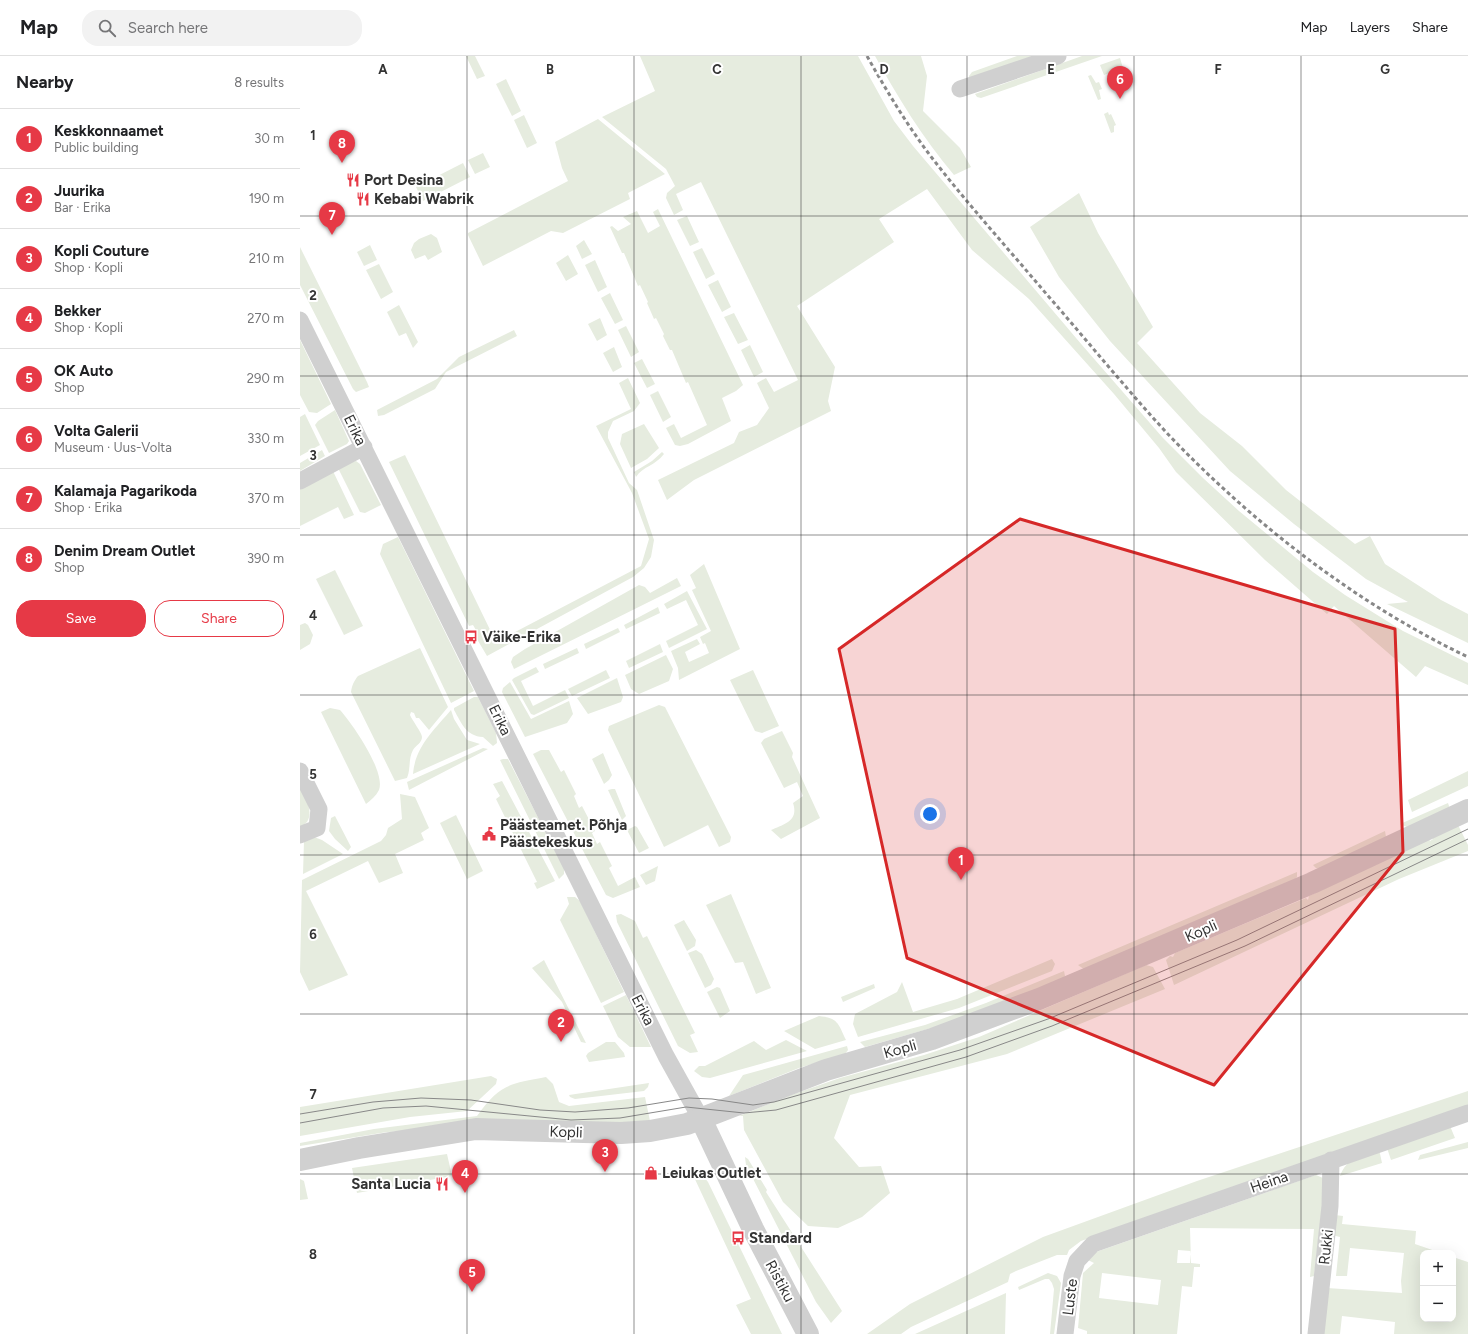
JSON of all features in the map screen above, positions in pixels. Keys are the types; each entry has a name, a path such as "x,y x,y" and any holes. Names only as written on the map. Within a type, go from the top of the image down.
{"street":[{"path":"960,89 1058,56"},
{"name":"Erika","path":"300,320 663,1050 701,1119"},
{"path":"300,481 364,447"},
{"path":"300,770 319,809 317,828 300,835"},
{"name":"Kopli","path":"300,1160 476,1129 621,1133 665,1128 701,1119 826,1070 932,1039 1039,999 1305,886 1468,810"},
{"name":"Heina","path":"1077,1261 1093,1244 1468,1113"},
{"name":"Ristiku","path":"701,1119 753,1229 808,1334"},
{"name":"Rukki","path":"1316,1334 1330,1206 1331,1160"},
{"name":"Luste","path":"1065,1334 1072,1276 1077,1261"}],"highlighted area":[{"path":"1020,519 1395,629 1403,852 1214,1085 907,958 839,649"}],"shaded area":[{"path":"466,56 475,56 485,76 477,79"},
{"path":"640,56 858,56 894,121 913,146 1163,438 1239,511 1313,572 1345,595 1403,631 1468,663 1468,685 1425,666 1416,677 1334,606 1327,614 1265,560 1176,472 1159,448 1114,394 1029,299 972,250 927,189 879,219 894,242 797,306 835,367 828,401 831,411 694,480 667,500 658,480 734,443 739,432 757,425 769,408 757,383 766,378 774,392 798,380 701,182 676,194 683,210 674,215 666,198 667,193 675,186 666,169 602,117 655,91"},
{"path":"875,56 921,56 927,76 923,111 960,148 971,167 954,175 932,147 912,117"},
{"path":"1017,56 1039,56 970,80 969,76 972,72"},
{"path":"1082,56 1102,56 981,98 977,97 975,94"},
{"path":"1120,58 1123,68 1104,75 1100,65"},
{"path":"1091,75 1096,83 1099,82 1102,89 1099,90 1101,99 1098,100 1088,76"},
{"path":"506,79 521,111 512,116 496,84"},
{"path":"1108,112 1109,115 1111,114 1116,125 1114,126 1114,132 1111,133 1104,114"},
{"path":"524,115 537,143 527,148 514,120"},
{"path":"598,119 665,174 628,193 630,199 563,233 551,231 483,266 468,233 568,181 562,168 555,142"},
{"path":"483,153 490,167 475,174 468,160"},
{"path":"463,163 470,177 423,201 416,187"},
{"path":"1079,193 1098,233 1153,327 1137,343 1200,413 1242,446 1286,490 1355,544 1370,536 1385,564 1441,600 1468,614 1468,643 1387,604 1408,602 1366,579 1294,524 1230,471 1110,341 1059,277 1030,227"},
{"path":"658,209 743,385 736,391 722,398 731,421 688,444 680,446 675,445 666,428 674,424 681,438 707,425 688,382 686,383 672,350 670,350 663,336 664,334 656,318 654,319 640,285 638,286 624,253 622,253 610,227 612,226 618,231 631,224 623,217 637,211 648,233 660,226 653,212"},
{"path":"687,216 699,242 690,246 677,220"},
{"path":"431,234 437,238 442,252 428,260 425,255 415,259 411,250 414,243"},
{"path":"584,240 592,254 582,259 576,246"},
{"path":"370,245 377,260 364,266 357,252"},
{"path":"300,247 369,387 356,392 353,389 300,285"},
{"path":"702,248 715,274 706,279 693,252"},
{"path":"568,255 578,274 566,281 556,263"},
{"path":"595,260 607,287 598,292 585,265"},
{"path":"379,264 393,292 381,299 366,270"},
{"path":"718,280 731,307 722,312 708,285"},
{"path":"610,293 623,320 615,324 601,298"},
{"path":"399,305 418,342 413,348 406,333 399,336 387,312"},
{"path":"734,313 748,340 738,344 724,317"},
{"path":"600,318 607,335 597,341 588,324"},
{"path":"626,326 639,352 631,357 618,330"},
{"path":"514,330 517,336 446,372 435,389 384,415 378,416 377,410 437,379 459,357"},
{"path":"300,340 331,404 317,413 309,412 300,395"},
{"path":"750,345 763,372 754,377 741,350"},
{"path":"614,347 622,367 613,372 603,353"},
{"path":"642,359 655,384 647,388 634,363"},
{"path":"628,378 640,403 634,411 613,421 608,432 608,438 629,483 637,490 654,540 651,557 644,568 633,577 487,656 474,634 477,632 473,625 469,626 389,462 405,455 496,642 641,566 649,539 632,493 596,426 631,409 619,383"},
{"path":"658,391 671,417 663,422 650,395"},
{"path":"335,410 349,441 347,444 329,453 315,425 318,421"},
{"path":"305,414 320,445 300,456 300,417"},
{"path":"644,424 659,448 647,459 631,468 620,444 622,434"},
{"path":"322,450 325,456 300,471 300,463"},
{"path":"662,452 664,454 657,461 642,470 636,477 634,472 652,461"},
{"path":"356,461 360,464 381,505 365,513 360,512 338,468"},
{"path":"332,469 354,515 344,519 338,507 300,526 300,488"},
{"path":"398,537 474,691 451,703 380,554 383,544"},
{"path":"704,564 740,649 679,680 678,668 671,651 697,639 700,644 685,652 689,662 709,653 705,643 703,644 700,637 711,631 692,590 696,588 690,575"},
{"path":"335,570 363,626 344,635 316,579"},
{"path":"677,578 681,586 514,669 511,662 513,657 639,585 645,587 650,593"},
{"path":"687,591 707,629 669,648 666,641 698,625 686,600 667,609 664,604"},
{"path":"658,607 660,613 626,629 624,625"},
{"path":"305,623 308,625 313,635 310,644 300,650 300,625"},
{"path":"618,628 620,632 586,649 584,644"},
{"path":"660,644 663,652 629,668 626,661"},
{"path":"420,648 448,707 429,730 419,718 416,718 414,713 411,712 410,715 422,739 411,753 407,778 395,781 351,690 353,683 358,676"},
{"path":"577,648 579,653 545,669 543,664"},
{"path":"666,655 673,669 669,681 639,694 631,689 625,675"},
{"path":"536,667 539,672 521,681 533,706 565,690 569,698 534,715 531,714 512,680"},
{"path":"606,670 610,678 572,696 568,689"},
{"path":"753,670 779,726 762,733 755,731 730,680"},
{"path":"617,678 623,697 621,702 588,714 577,698"},
{"path":"510,682 531,719 569,701 573,714 567,723 525,737 502,692 503,688"},
{"path":"474,697 478,697 496,733 497,743 493,746 483,737 468,732 454,710 454,708"},
{"path":"659,705 665,707 731,837 730,842 719,847 708,825 664,847 608,730 609,726"},
{"path":"330,708 340,710 352,725 367,748 378,772 380,782 379,790 366,804 321,712"},
{"path":"451,710 454,719 467,740 480,744 413,774 417,755 421,747"},
{"path":"782,731 793,753 792,757 820,818 781,839 771,830 785,824 792,818 794,814 793,803 803,796 797,782 784,788 761,743 764,739"},
{"path":"483,748 488,749 409,790 407,782"},
{"path":"541,750 549,750 561,772 564,770 576,794 574,796 579,808 582,806 595,831 592,833 597,844 600,842 612,866 609,868 618,886 635,877 640,887 613,898 606,895 533,754"},
{"path":"603,753 612,775 604,784 592,759"},
{"path":"508,759 564,868 564,874 559,879 500,760"},
{"path":"1468,771 1468,786 1412,812 1408,800"},
{"path":"502,781 555,881 537,889 534,883 537,882 496,799 500,796 493,784"},
{"path":"300,784 309,807 309,813 305,824 300,827"},
{"path":"615,789 626,816 622,820 608,790"},
{"path":"400,794 415,797 429,828 421,833 424,840 395,854 403,873 379,883 368,861 306,891 348,975 309,991 300,972 302,880 381,841 386,835 388,828 402,819"},
{"path":"1448,803 1450,809 1409,828 1400,824"},
{"path":"456,815 483,871 467,879 440,823"},
{"path":"335,816 351,847 348,851 329,831 331,818"},
{"path":"1458,825 1468,845 1468,851 1399,879 1174,985 1166,960 1170,956 1173,957 1175,953 1306,898 1308,900 1309,896 1429,839 1430,841 1433,837"},
{"path":"635,826 649,848 639,853 627,830"},
{"path":"1385,831 1386,837 1321,869 1316,868 1313,865"},
{"path":"314,837 322,840 343,854 303,874 304,841"},
{"path":"658,866 655,881 646,885 640,875"},
{"path":"1297,872 1297,877 1293,882 1085,970 1078,965"},
{"path":"731,894 771,988 756,994 743,962 735,963 706,905"},
{"path":"567,897 575,897 580,901 624,992 601,1003 560,920 569,904"},
{"path":"621,914 635,921 643,938 647,936 695,1033 690,1035 698,1052 690,1053 678,1046 617,922 616,915"},
{"path":"684,920 696,940 695,946 687,951 674,925"},
{"path":"696,950 702,954 714,979 711,985 705,988 688,953"},
{"path":"1052,959 1055,964 1052,971 959,1008 858,1037 853,1024 855,1014 897,992 902,982 913,1012 957,999"},
{"path":"544,960 586,1043 581,1042 562,1002 532,968"},
{"path":"1146,965 1153,967 1165,989 1007,1054 850,1095 834,1138 859,1167 881,1166 890,1193 862,1217 838,1228 808,1226 783,1202 744,1130 743,1116 739,1116 791,1095 840,1078 924,1055 979,1037"},
{"path":"1064,971 1065,976 1061,981 973,1016 865,1047 860,1042 925,1025 986,1003"},
{"path":"874,984 875,988 843,1002 841,997"},
{"path":"717,987 720,988 730,1011 720,1018 707,992"},
{"path":"626,995 651,1047 630,1047 618,1037 603,1006"},
{"path":"819,1016 830,1018 837,1022 846,1040 815,1049 784,1031"},
{"path":"786,1040 807,1051 710,1078 702,1077 694,1071 699,1066 705,1066 754,1041 766,1050"},
{"path":"606,1042 615,1042 624,1053 625,1057 589,1062 586,1056 588,1053"},
{"path":"847,1046 848,1050 845,1054 799,1068 729,1096 743,1075"},
{"path":"491,1076 497,1079 496,1084 467,1111 410,1117 300,1136 300,1107"},
{"path":"546,1077 553,1084 559,1102 569,1106 645,1097 650,1121 387,1132 300,1146 300,1143 374,1129 477,1116 492,1097 506,1087"},
{"path":"649,1083 648,1087 644,1091 575,1099 569,1095"},
{"path":"1468,1091 1468,1107 1081,1241 1069,1250 1067,1255 1057,1255 1016,1271 1010,1274 1008,1282 911,1327 901,1334 867,1334 910,1304 1043,1237 1197,1181"},
{"path":"1450,1126 1455,1138 1391,1160 1387,1148"},
{"path":"1468,1142 1468,1148 1418,1160 1420,1155"},
{"path":"1379,1149 1382,1163 1340,1176 1351,1161"},
{"path":"447,1154 452,1176 357,1193 352,1168"},
{"path":"745,1157 748,1159 767,1190 766,1192 842,1311 831,1323 816,1302 746,1165"},
{"path":"700,1172 708,1182 782,1334 751,1334 736,1305 751,1299 693,1175"},
{"path":"1316,1175 1323,1178 1325,1182 1314,1276 1310,1277 1314,1229 1190,1228 1191,1251 1178,1250 1177,1263 1190,1263 1191,1254 1191,1263 1200,1264 1200,1267 1194,1267 1192,1287 1182,1286 1177,1334 1087,1334 1087,1331 1078,1328 1083,1273 1094,1263 1088,1260 1096,1252","holes":["1102,1273 1161,1280 1158,1305 1099,1298"]},
{"path":"300,1179 304,1181 308,1199 300,1200"},
{"path":"1335,1215 1343,1216 1342,1224 1416,1231 1415,1244 1432,1250 1420,1250 1420,1322 1456,1322 1456,1258 1468,1262 1468,1334 1394,1334 1395,1322 1342,1316 1340,1334 1323,1334 1327,1288 1402,1293 1401,1281 1404,1253 1350,1248 1347,1276 1336,1276 1340,1237 1332,1235"},
{"path":"1048,1273 1057,1276 1061,1283 1054,1334 1050,1334 1054,1289 1049,1279 1045,1279 1019,1290 1018,1287"},
{"path":"1006,1293 1005,1334 915,1334"}],"tram line":[{"path":"300,1114 373,1102 421,1098 471,1100 540,1110 575,1112 628,1108 689,1098 712,1099 753,1105 774,1102 960,1050 1048,1019 1237,940 1468,829"},
{"path":"300,1123 383,1108 426,1106 571,1120 620,1118 686,1107 744,1113 776,1110 966,1057 1052,1026 1245,946 1468,839"}],"railway":[{"path":"867,56 912,130 957,189 1134,396 1198,465 1269,528 1306,558 1345,586 1426,636 1468,657"}],"place":[{"name":"Volta Galerii","path":"1120,99"},
{"name":"Denim Dream Outlet","path":"342,163"},
{"name":"Port Desina","path":"353,180"},
{"name":"Kebabi Wabrik","path":"363,199"},
{"name":"Kalamaja Pagarikoda","path":"332,235"},
{"name":"Väike-Erika","path":"471,637"},
{"name":"Päästeamet. Põhja Päästekeskus","path":"489,834"},
{"name":"Keskkonnaamet","path":"961,880"},
{"name":"Juurika","path":"561,1042"},
{"name":"Kopli Couture","path":"605,1172"},
{"name":"Leiukas Outlet","path":"651,1173"},
{"name":"Santa Lucia","path":"442,1184"},
{"name":"Bekker","path":"465,1193"},
{"name":"Standard","path":"738,1238"},
{"name":"OK Auto","path":"472,1292"}]}
